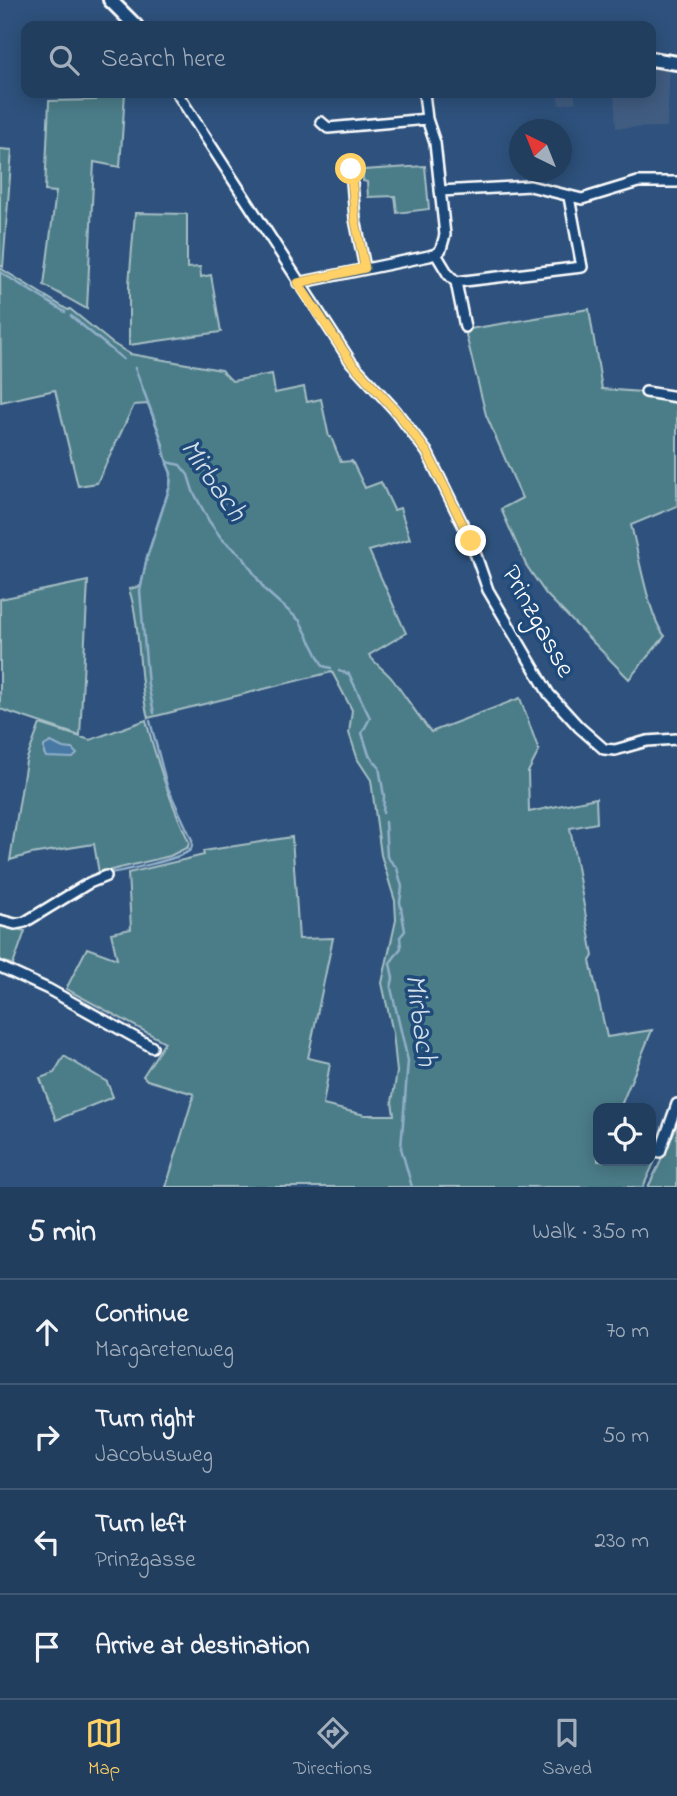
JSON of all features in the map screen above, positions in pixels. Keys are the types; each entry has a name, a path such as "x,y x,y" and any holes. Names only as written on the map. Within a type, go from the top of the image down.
{"street":[{"path":"110,0 130,21"},
{"path":"656,60 677,63"},
{"name":"Prinzgasse","path":"180,98 351,362 395,410 427,452 471,541 488,590 549,694 579,727 604,749 615,750 647,741 677,739"},
{"path":"298,283 436,254 441,249 445,238 435,143 427,119 425,98"},
{"path":"321,122 328,128 427,119"},
{"path":"351,169 355,219 365,268"},
{"path":"440,191 530,186 582,199 638,182 677,182"},
{"path":"456,282 582,267 569,197"},
{"path":"436,254 456,282 466,327"},
{"path":"646,393 677,397"},
{"path":"0,920 25,922 89,883 106,876"},
{"path":"0,967 48,989 152,1047"},
{"path":"660,1152 677,1104"}],"shaded area":[{"path":"656,66 670,67 667,127 616,128 614,98 656,98"},
{"path":"558,98 575,98 576,102 559,105"},
{"path":"51,742 72,749 77,754 73,758 46,757 44,746"}],"green space":[{"path":"125,98 120,167 94,162 87,309 44,285 56,192 45,191 49,101"},
{"path":"0,149 12,150 3,267 0,265"},
{"path":"425,166 429,209 397,213 395,196 368,197 363,170"},
{"path":"135,213 187,214 187,268 200,267 201,277 211,275 221,332 129,345 129,284"},
{"path":"0,268 70,309 130,354 221,370 232,381 272,374 275,393 304,387 307,402 321,399 329,437 341,462 352,461 365,488 381,482 394,510 400,508 410,539 369,551 406,633 369,655 393,680 431,732 520,698 539,751 528,772 529,812 596,798 597,823 570,828 593,956 590,961 607,1037 652,1030 622,1103 593,1103 593,1166 653,1166 643,1187 166,1187 194,1094 147,1080 143,1076 165,1042 66,989 87,948 117,959 111,933 131,929 128,873 204,855 203,851 292,837 299,939 333,938 308,1058 330,1063 323,1105 365,1115 394,1115 392,1102 397,1072 393,1033 382,983 396,920 395,901 381,855 371,780 358,760 349,733 352,710 332,672 148,718 136,621 129,589 141,586 147,557 170,486 171,474 148,404 134,405 97,483 78,486 55,390 1,402"},
{"path":"589,309 602,389 641,392 641,396 677,402 677,506 631,525 649,600 665,636 629,679 546,594 526,565 501,509 522,498 486,415 466,335 470,329"},
{"path":"88,581 80,736 0,709 0,599"},
{"path":"146,720 164,782 189,842 188,847 170,856 99,873 94,844 10,860 26,761 40,724 90,740"},
{"path":"0,925 25,931 13,965 0,960"},
{"path":"64,1056 107,1082 113,1097 56,1120 40,1078 54,1073"},
{"path":"677,1114 677,1187 648,1187 659,1165"}],"waterway":[{"name":"Mirbach","path":"0,272 65,312"},
{"name":"Mirbach","path":"71,316 123,359"},
{"name":"Mirbach","path":"135,368 167,462 180,465 188,475 193,491 222,539 243,557 265,590 300,621 323,666 331,668"},
{"path":"154,713 148,685 140,591 147,557 170,486 171,473 167,464"},
{"name":"Mirbach","path":"339,671 349,674 370,718 362,733 369,755 379,767 384,796 383,813"},
{"path":"109,873 176,857 192,847 192,840 167,786 150,721"},
{"name":"Mirbach","path":"385,822 387,857 397,868 402,887 400,902 405,931 400,937 401,948 390,963 393,978 391,988 408,1061 401,1148 412,1187"}],"route":[{"path":"351,169 355,219 365,268 298,283 351,362 421,443 439,473 471,541"}]}
